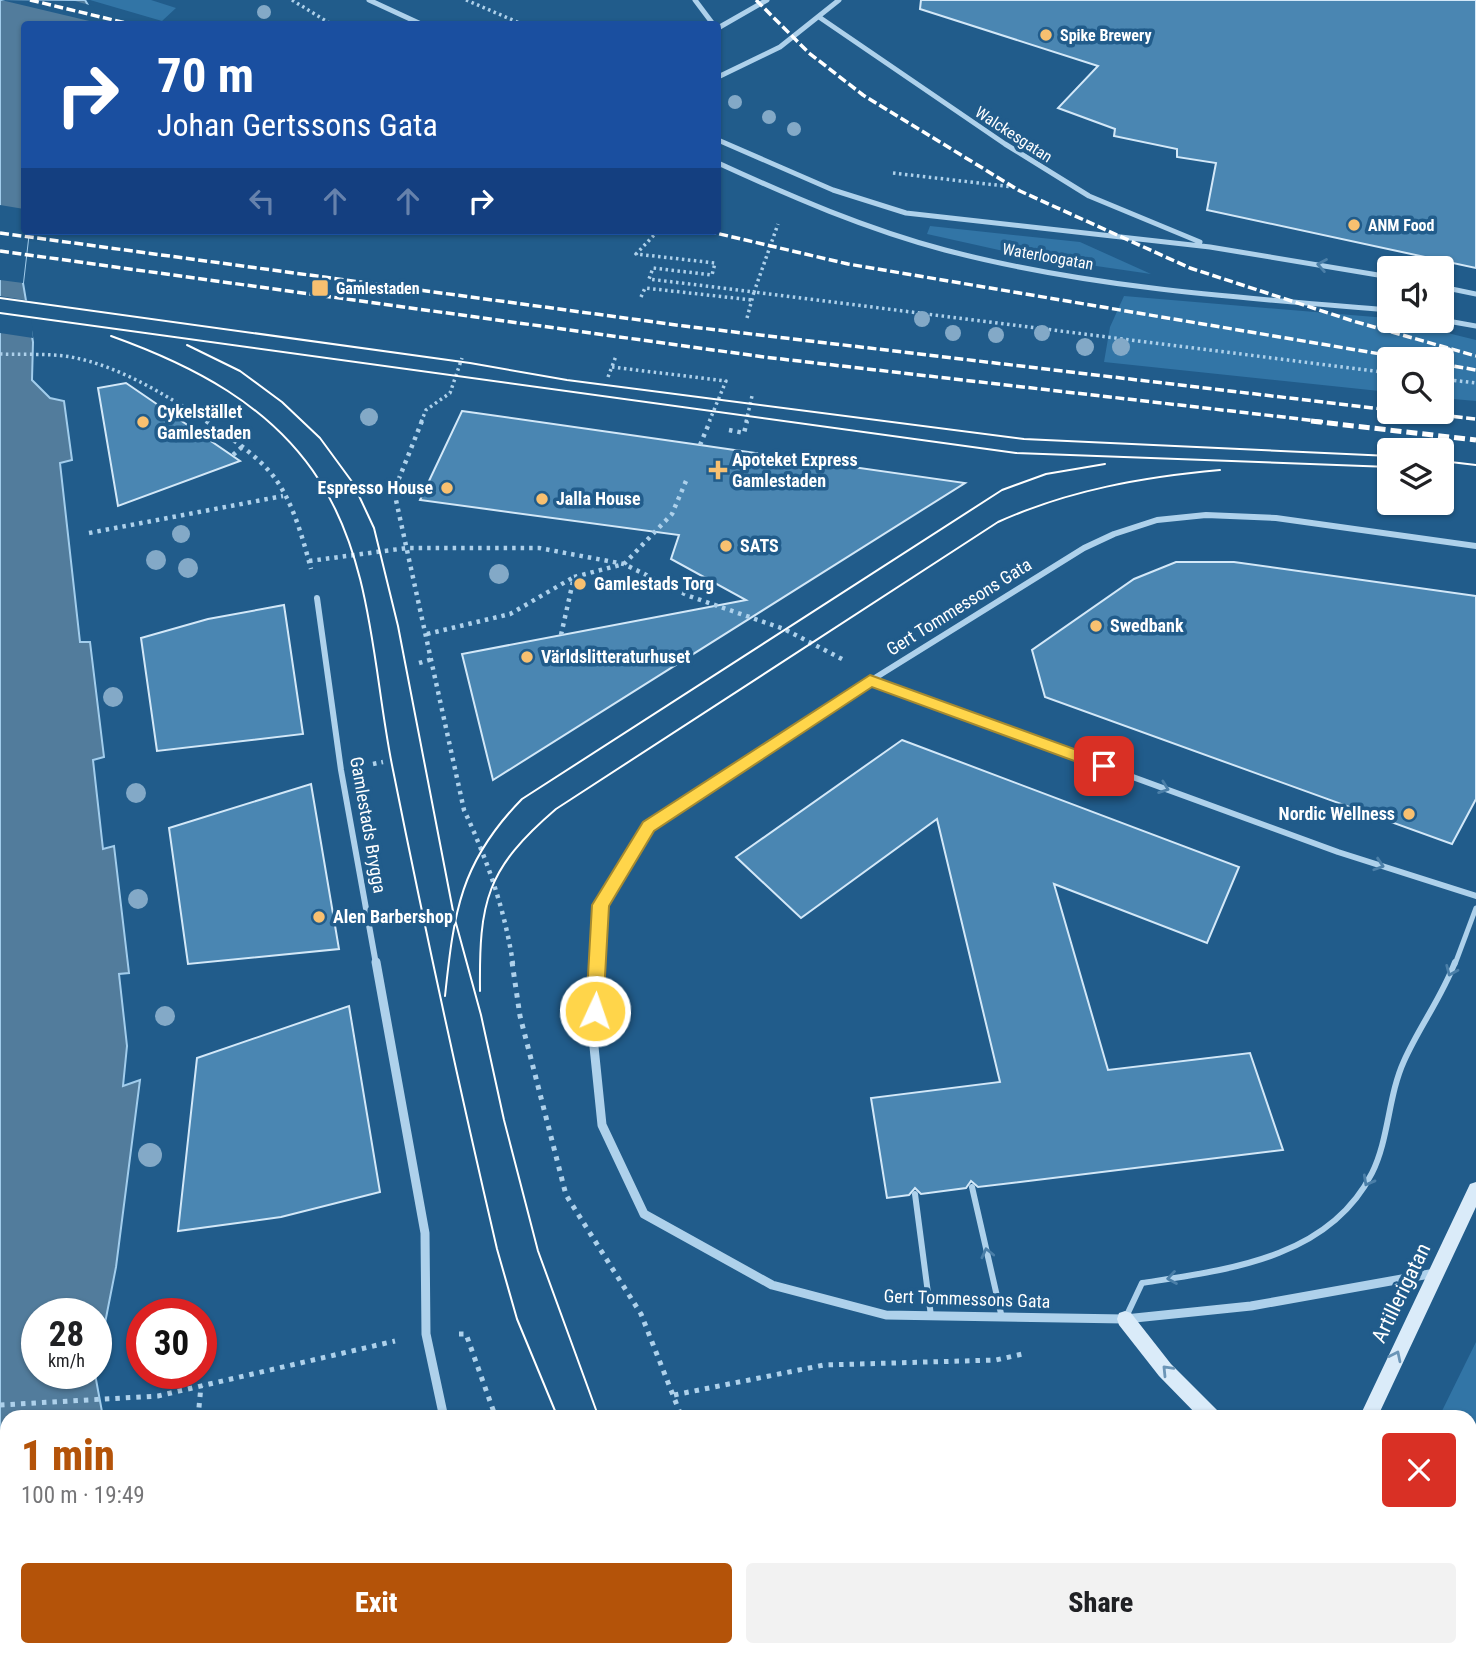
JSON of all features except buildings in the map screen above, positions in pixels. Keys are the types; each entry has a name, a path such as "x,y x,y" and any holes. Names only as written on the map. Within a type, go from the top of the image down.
{"main road":[{"name":"Artillerigatan","path":"1372,1410 1476,1189"},
{"path":"1125,1319 1165,1370 1205,1410"}],"street":[{"path":"369,0 414,21"},
{"path":"695,0 711,21"},
{"path":"721,26 767,0"},
{"path":"721,76 780,47 839,0"},
{"name":"Walckesgatan","path":"819,17 1004,144 1089,196 1210,247"},
{"name":"Waterloogatan","path":"721,141 818,186 906,213 1210,247 1377,275"},
{"name":"Waterloogatan","path":"721,164 846,219 946,250 1051,274 1189,292 1377,309"},
{"path":"1454,289 1476,294"},
{"path":"1454,322 1476,326"},
{"name":"Gert Tommessons Gata","path":"1436,1273 1251,1306 1125,1319 886,1315 772,1285 644,1214 602,1125 593,1037 600,905 649,827 870,681 1084,548 1114,534 1157,520 1206,515 1276,519 1476,546"},
{"name":"Gamlestads Brygga","path":"317,598 341,770 425,1233 426,1334 442,1410"},
{"path":"870,681 1338,852 1476,896"}],"lane":[{"path":"1125,1319 1142,1283 1245,1266 1278,1256 1322,1233 1365,1189 1373,1172 1403,1062 1449,978 1476,908"},
{"path":"972,1187 1002,1318"},
{"path":"915,1194 931,1316"}],"path":[{"path":"292,0 325,21"},
{"path":"466,0 515,21"},
{"path":"747,318 776,229 784,216"},
{"path":"654,235 636,254 715,263 712,275 653,268 649,279 1377,371"},
{"path":"641,297 645,288 752,300"},
{"path":"0,354 73,358 139,380 242,447 274,477 309,561 317,598"},
{"path":"608,377 616,356"},
{"path":"462,358 450,393 426,410 395,482 394,491 464,810 481,846 508,930 520,1016 566,1195 641,1314 679,1410"},
{"path":"612,367 726,381 700,445"},
{"path":"1454,380 1476,383"},
{"path":"729,430 744,433 752,396"},
{"path":"233,456 242,447"},
{"path":"427,634 510,614 574,577 624,564 672,514 686,481"},
{"path":"89,533 283,496"},
{"path":"309,561 407,548 539,548 624,564 689,596 784,629 843,659 870,681"},
{"path":"561,635 574,577"},
{"path":"419,663 433,659"},
{"path":"674,1395 824,1366 996,1360 1046,1349 1038,1319"},
{"path":"217,1382 426,1334 466,1334 493,1410"},
{"path":"0,1405 158,1396 188,1389"},
{"path":"199,1410 201,1389"}],"shaded area":[{"path":"0,0 85,0 97,21 21,21 21,235 29,235 23,283 33,342 32,380 50,398 64,401 72,460 60,463 80,642 90,642 104,757 93,760 103,849 114,846 129,973 119,974 127,1046 123,1086 140,1080 110,1298 21,1298 21,1389 98,1389 102,1410 0,1410"},
{"path":"90,0 151,0 176,8 162,21"},
{"path":"930,226 1080,242 1151,274 1021,255 927,234"},
{"path":"1124,296 1377,317 1377,333 1448,333 1476,340 1476,401 1454,399 1454,347 1377,347 1377,391 1104,362 1110,327"},
{"path":"1476,1342 1476,1410 1442,1410"}],"pier":[{"path":"1,0 75,1 93,6 100,21 89,21"},
{"path":"0,205 21,208 21,235 29,235 23,283 0,280"},
{"path":"0,296 30,301 33,338 0,333"}],"tram line":[{"path":"0,298 470,363 567,380 1024,439 1377,455"},
{"path":"0,313 1016,453 1377,467"},
{"path":"111,336 171,360 227,391 253,409 300,453 337,513 361,584 405,830 497,1249 517,1319 555,1410"},
{"path":"187,345 240,371 282,402 320,438 353,483 374,528 398,626 455,921"},
{"path":"1454,462 1476,465"},
{"path":"455,921 473,867 501,822 522,799 1002,490 1046,474 1105,464"},
{"path":"480,991 482,933 491,889 514,850 556,809 998,522 1079,493 1135,481 1220,470"},
{"path":"445,996 455,921"},
{"path":"455,921 538,1251 596,1410"}],"railway":[{"path":"30,0 118,21"},
{"path":"756,0 809,53 863,95 1020,191 1190,268 1353,321 1476,356"},
{"path":"0,233 684,326 1377,408"},
{"path":"721,234 848,264 1377,353"},
{"path":"0,251 764,357 1326,422"},
{"path":"1454,366 1476,370"},
{"path":"1454,417 1476,419"},
{"path":"1311,421 1476,440"}],"place":[{"name":"Spike Brewery","path":"1046,35"},
{"name":"ANM Food","path":"1354,225"},
{"name":"Gamlestaden","path":"320,288"},
{"name":"Cykelstället Gamlestaden","path":"143,422"},
{"name":"Apoteket Express Gamlestaden","path":"718,470"},
{"name":"Espresso House","path":"447,488"},
{"name":"Jalla House","path":"542,499"},
{"name":"SATS","path":"726,546"},
{"name":"Gamlestads Torg","path":"580,584"},
{"name":"Swedbank","path":"1096,626"},
{"name":"Världslitteraturhuset","path":"527,657"},
{"name":"Nordic Wellness","path":"1409,814"},
{"name":"Alen Barbershop","path":"319,917"}],"route":[{"path":"595,1011 600,905 649,827 870,681 1104,766"}]}
